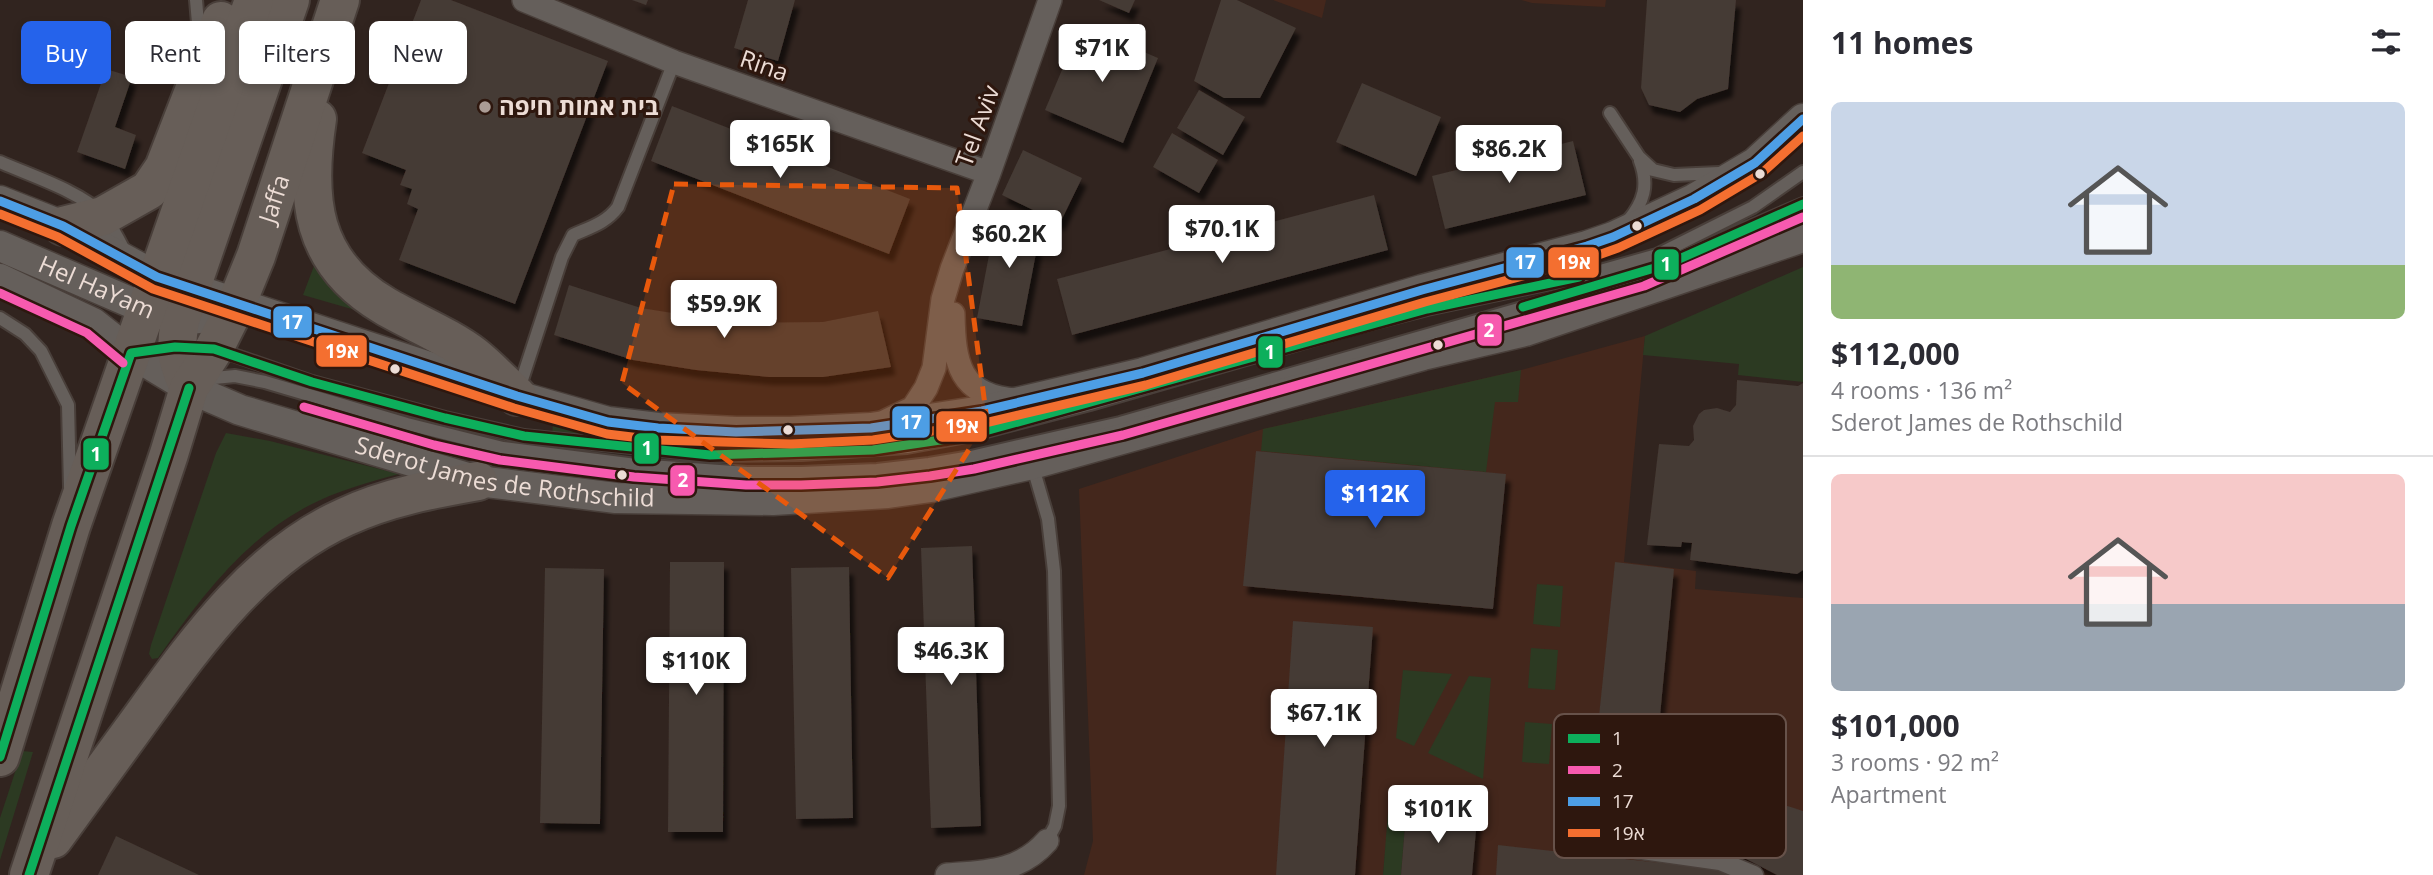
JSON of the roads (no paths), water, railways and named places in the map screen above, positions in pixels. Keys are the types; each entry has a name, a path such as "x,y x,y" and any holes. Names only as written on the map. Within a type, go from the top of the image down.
{"highway":[{"path":"221,21 229,0"},
{"path":"189,388 178,364 163,301 254,0"},
{"path":"0,757 71,526 131,353 163,301 290,0"},
{"path":"337,8 314,141 313,189 316,220 325,247 345,275 372,297 472,354 517,396"},
{"name":"Jaffa","path":"30,872 189,388 214,349 256,256 337,8"},
{"path":"63,226 103,216 149,190 164,168 196,84"},
{"path":"30,872 202,637 279,557 345,517 406,495 478,481"}],"street":[{"name":"Rina","path":"524,0 674,62 989,173"},
{"name":"Tel Aviv","path":"871,429 913,408 926,388 934,368 943,299 1050,0"},
{"path":"163,301 236,305 517,396 608,422 658,428 790,432 871,429 982,411 1143,373 1422,290 1613,237 1694,199 1755,163 1803,119"},
{"name":"Hel HaYam","path":"0,201 63,226 163,301"},
{"name":"Sderot James de Rothschild","path":"189,388 240,410 478,481 616,498 773,500 888,493 1032,464 1423,355 1525,331 1803,237"},
{"name":"Hel HaYam","path":"0,246 163,301"},
{"name":"Tel Aviv","path":"953,269 953,350 957,364 965,377 985,393 1004,399 1027,401"},
{"name":"Hel HaYam","path":"0,279 93,323 131,353 189,388"},
{"path":"947,875 1017,866 1036,854 1047,841"},
{"path":"1693,858 1720,862 1754,875"}],"lane":[{"path":"196,0 198,21"},
{"path":"517,396 562,257 573,235 598,225 618,207 674,62"},
{"path":"1609,113 1639,157 1653,170 1674,175 1713,175 1755,163"},
{"path":"1613,237 1642,202 1645,178 1639,157"},
{"path":"0,162 88,201 116,233 163,301 214,349 312,382 524,436 710,455 884,449 967,436 1090,404 1377,322 1579,277 1657,255 1753,207 1803,172"},
{"path":"189,388 214,378 235,376 265,382 438,433 503,448 636,466 761,473 877,470 971,457 1120,423 1641,274 1803,204"},
{"path":"163,301 214,349"},
{"path":"0,318 25,334 41,351 68,405 71,526"},
{"path":"1032,464 1048,519 1054,570 1059,806 1055,826 1047,841"}],"place":[{"name":"בית אמות חיפה","path":"485,107"}]}
